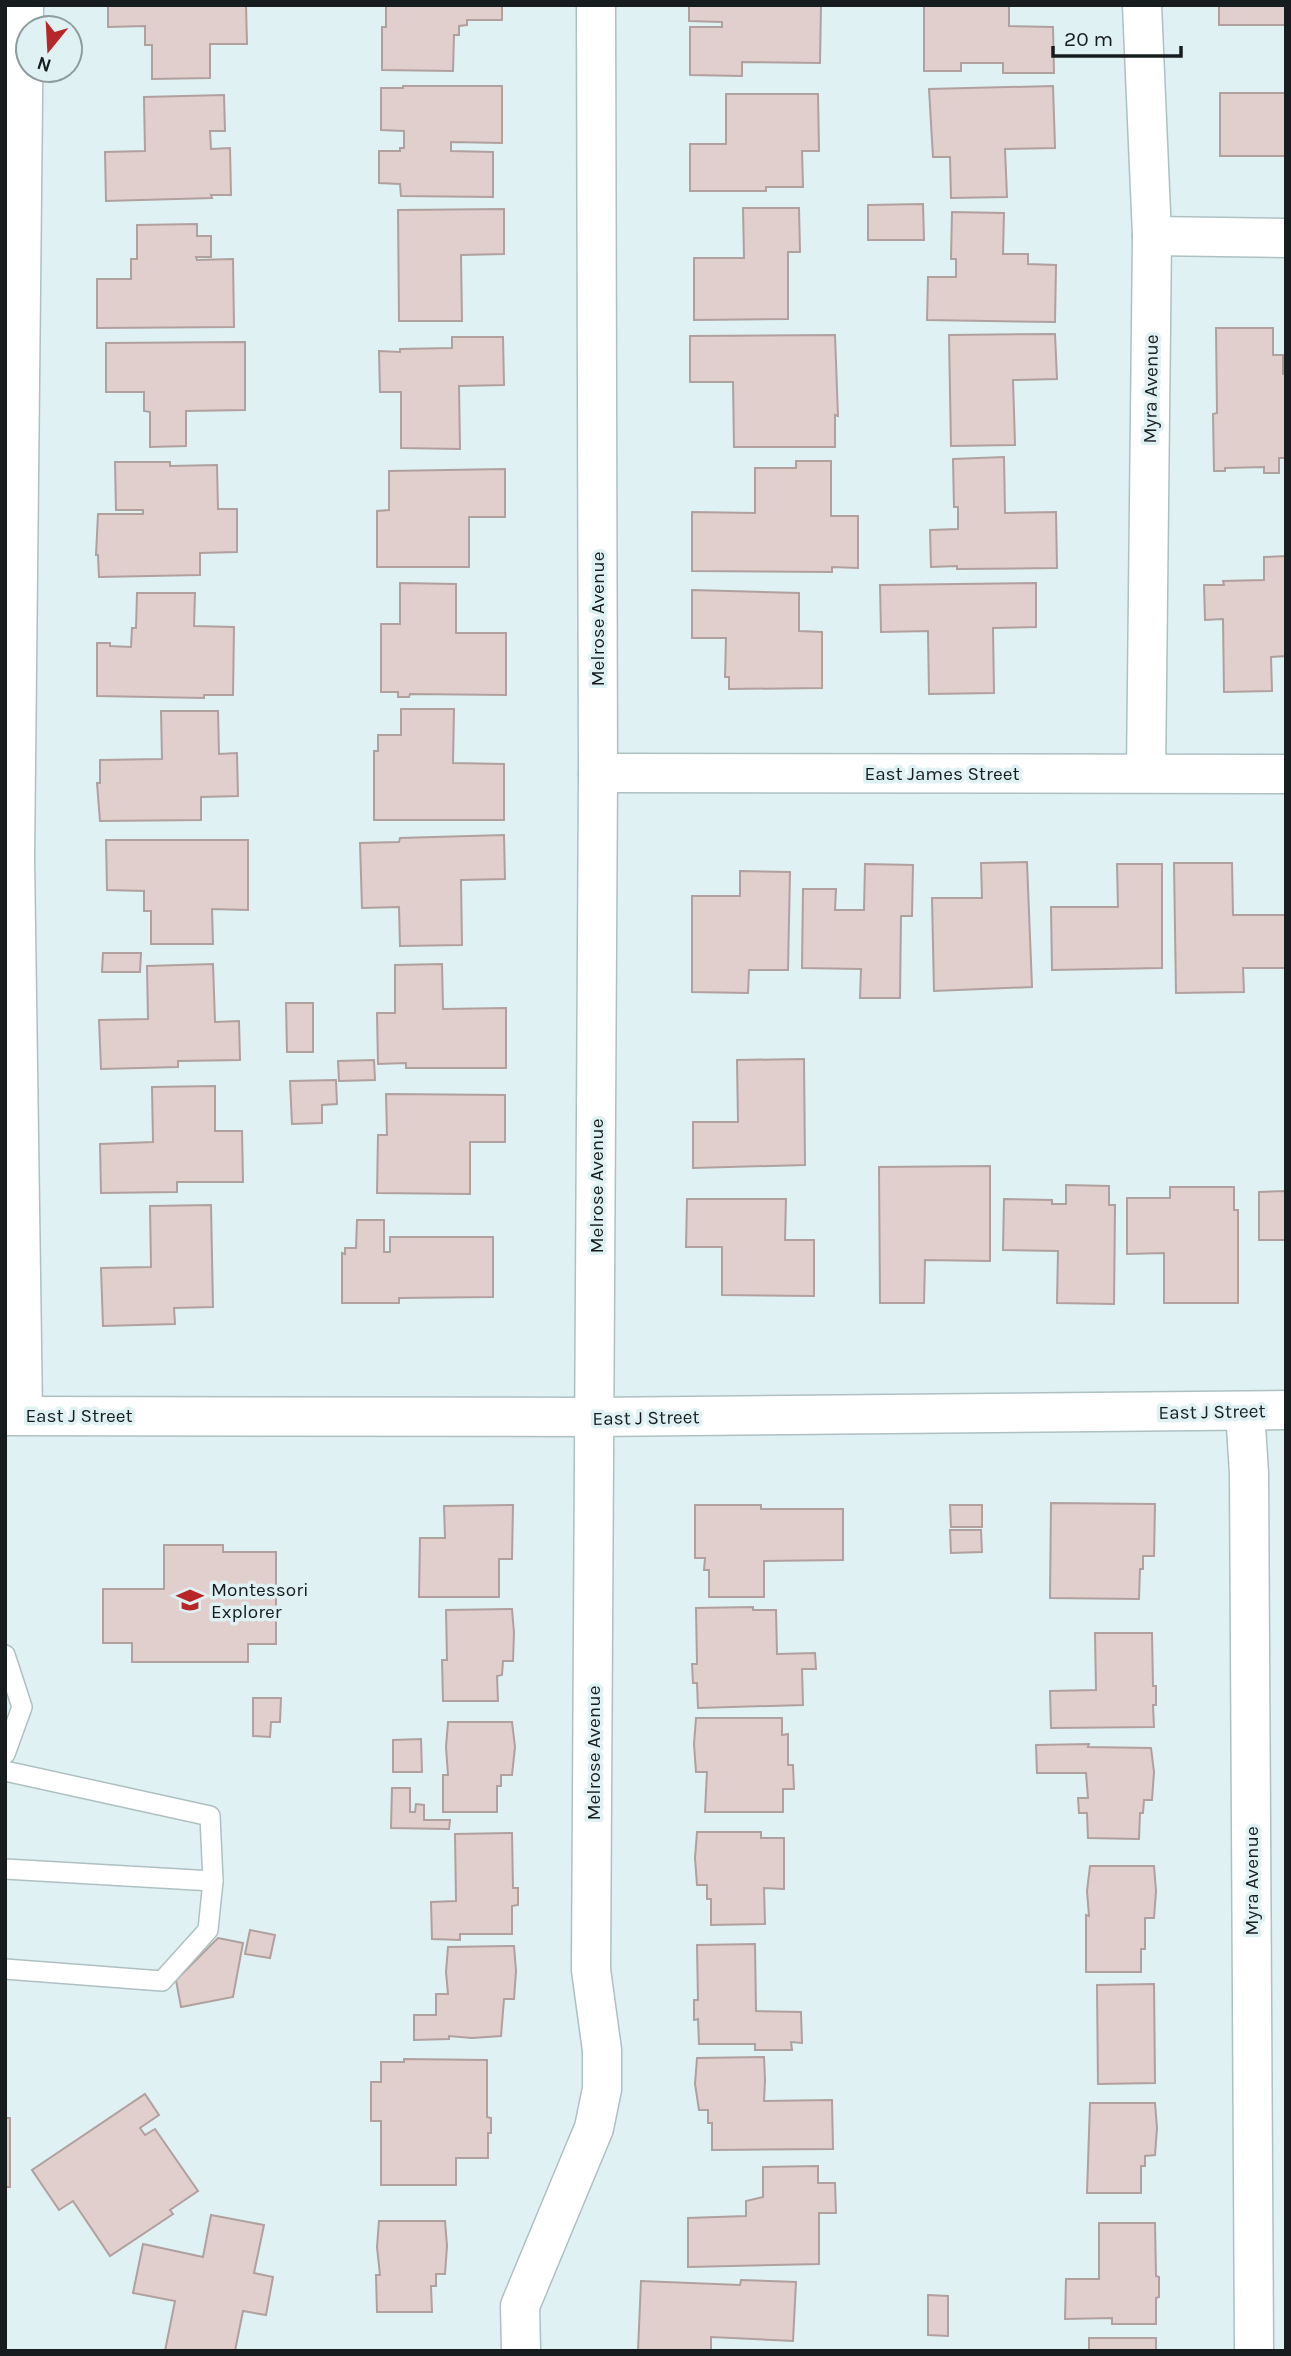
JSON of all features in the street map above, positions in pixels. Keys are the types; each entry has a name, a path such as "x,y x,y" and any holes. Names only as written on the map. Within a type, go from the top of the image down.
{"street":[{"path":"14,1415 10,846 13,301 24,5"},
{"name":"Melrose Avenue","path":"521,2351 520,2306 594,2128 602,2089 602,2050 591,1970 598,773 596,5"},
{"name":"Myra Avenue","path":"1142,5 1152,236 1146,773"},
{"path":"1152,236 1286,238"},
{"name":"East James Street","path":"598,773 1286,774"},
{"name":"Myra Avenue","path":"1245,1410 1249,1473 1254,2351"},
{"name":"East J Street","path":"14,1415 594,1417 1286,1410"}],"lane":[{"path":"5,1655 22,1707 5,1754"},
{"path":"5,1771 210,1816 213,1881 208,1930 162,1981 5,1969"},
{"path":"5,1869 213,1881"}],"building":[{"path":"108,5 246,5 247,44 210,44 210,78 152,79 152,45 145,45 145,26 108,27"},
{"path":"386,5 502,5 502,20 467,20 467,25 459,26 459,35 454,35 453,71 382,70 382,27 386,27"},
{"path":"689,5 821,5 820,63 742,62 742,76 690,75 690,27 722,27 722,22 689,21"},
{"path":"924,5 1009,5 1009,26 1053,27 1054,73 1003,73 1003,63 961,63 961,71 924,71"},
{"path":"1219,5 1286,5 1286,25 1219,25"},
{"path":"502,86 502,143 451,142 451,151 493,152 493,197 401,196 400,184 379,183 379,151 400,151 400,148 404,148 404,131 381,130 381,88"},
{"path":"1053,86 1055,148 1005,149 1007,197 951,198 950,157 933,157 929,89"},
{"path":"1220,93 1286,93 1286,156 1220,156"},
{"path":"726,94 818,94 819,151 802,151 803,187 766,187 766,191 690,191 690,144 726,144"},
{"path":"224,95 225,131 210,131 211,149 230,148 231,195 106,201 105,152 145,151 144,97"},
{"path":"923,204 924,240 868,240 868,205"},
{"path":"743,208 799,208 800,252 788,252 788,319 694,320 694,258 744,258"},
{"path":"504,209 504,254 461,255 462,321 399,321 398,210"},
{"path":"952,212 1004,213 1003,254 1028,254 1028,264 1056,265 1055,322 927,320 928,277 956,277 956,259 951,259"},
{"path":"197,224 197,236 211,236 211,257 196,257 197,260 233,259 234,327 97,328 97,279 131,279 131,259 137,259 137,225"},
{"path":"1216,328 1273,328 1273,355 1283,355 1283,374 1286,374 1286,458 1279,458 1279,473 1264,473 1264,467 1225,468 1225,471 1214,471 1213,414 1217,413"},
{"path":"1055,334 1057,379 1013,380 1015,445 951,446 949,335"},
{"path":"835,335 838,416 835,415 835,447 734,447 733,382 690,382 690,336"},
{"path":"452,337 503,337 504,385 459,386 460,449 401,448 401,392 380,392 379,351 452,348"},
{"path":"245,342 245,410 186,411 186,446 150,447 150,412 144,411 144,392 106,392 106,343"},
{"path":"1004,457 1005,513 1056,512 1057,568 931,567 930,530 958,529 958,507 954,507 953,459"},
{"path":"796,461 831,461 831,516 858,516 858,568 832,567 832,572 692,571 692,512 755,513 755,468 796,468"},
{"path":"115,462 170,462 170,466 217,465 218,509 237,509 237,552 200,553 200,575 99,577 96,555 98,514 143,514 143,510 116,510"},
{"path":"505,469 505,517 469,517 469,567 377,567 377,511 389,510 389,471"},
{"path":"1286,556 1286,656 1271,657 1272,691 1224,692 1223,619 1205,620 1204,585 1224,585 1223,581 1264,580 1264,557"},
{"path":"400,583 456,584 456,633 506,633 506,695 410,694 409,697 398,697 398,692 381,692 381,624 400,624"},
{"path":"1036,583 1036,627 993,628 994,693 929,694 928,631 881,632 880,585"},
{"path":"692,590 799,593 799,631 822,632 822,688 729,689 729,677 725,677 726,638 692,638"},
{"path":"137,593 195,593 194,626 234,627 233,695 204,695 204,698 97,696 97,643 131,647 132,628 136,628"},
{"path":"401,709 454,709 453,763 504,764 504,820 374,820 374,751 378,751 378,735 401,735"},
{"path":"161,711 218,711 219,754 237,753 238,796 201,797 201,820 100,821 97,783 100,783 100,760 162,759"},
{"path":"504,835 505,879 461,880 462,945 400,946 399,907 362,908 360,843 399,842 400,838"},
{"path":"106,840 248,840 248,910 212,909 213,944 151,944 151,911 144,911 144,891 107,890"},
{"path":"1027,862 1032,987 934,991 932,898 982,898 981,863"},
{"path":"1174,863 1232,863 1233,915 1286,915 1286,968 1243,968 1244,992 1176,993"},
{"path":"865,864 913,865 912,916 901,916 900,998 860,998 861,969 802,968 803,889 836,889 835,910 864,910"},
{"path":"1117,864 1162,864 1162,968 1052,970 1051,907 1118,907"},
{"path":"740,871 790,872 788,970 749,970 748,993 692,992 692,896 740,896"},
{"path":"103,953 141,953 140,972 102,972"},
{"path":"213,964 215,1022 239,1021 240,1060 178,1061 178,1067 101,1069 99,1020 148,1019 147,966"},
{"path":"442,964 443,1009 506,1008 506,1068 406,1068 406,1063 378,1064 377,1013 395,1013 395,965"},
{"path":"286,1003 313,1003 313,1052 287,1052"},
{"path":"804,1059 805,1165 693,1168 693,1122 738,1122 737,1060"},
{"path":"374,1060 375,1080 339,1081 338,1061"},
{"path":"336,1080 337,1104 322,1105 322,1123 292,1124 290,1081"},
{"path":"215,1086 215,1131 242,1131 243,1182 177,1182 177,1192 101,1193 100,1144 153,1142 152,1087"},
{"path":"386,1094 505,1095 505,1142 470,1142 470,1194 377,1193 378,1135 387,1135"},
{"path":"990,1166 990,1261 925,1260 924,1303 880,1303 879,1167"},
{"path":"1066,1185 1109,1186 1109,1205 1115,1205 1114,1304 1057,1303 1058,1251 1003,1250 1004,1199 1052,1200 1052,1204 1066,1204"},
{"path":"1170,1187 1234,1187 1234,1210 1238,1210 1238,1303 1164,1303 1164,1253 1127,1254 1127,1198 1170,1198"},
{"path":"1286,1191 1286,1240 1259,1240 1259,1192"},
{"path":"687,1199 786,1199 785,1240 814,1240 814,1296 722,1295 722,1247 686,1247"},
{"path":"211,1205 213,1307 174,1308 175,1324 103,1326 101,1268 151,1267 150,1206"},
{"path":"357,1220 384,1220 384,1252 390,1252 390,1237 493,1237 493,1297 399,1298 399,1303 342,1303 342,1253 345,1254 345,1248 356,1248"},
{"path":"1051,1503 1155,1504 1154,1556 1143,1556 1139,1599 1050,1598"},
{"path":"513,1505 512,1559 499,1559 499,1597 419,1597 420,1538 445,1538 444,1506"},
{"path":"695,1505 761,1505 761,1509 843,1509 843,1560 764,1561 764,1597 709,1597 709,1570 704,1570 705,1558 695,1558"},
{"path":"950,1505 982,1505 982,1527 951,1527"},
{"path":"950,1530 981,1530 982,1552 951,1553"},
{"path":"164,1545 223,1545 223,1552 276,1552 276,1644 248,1644 248,1662 132,1662 132,1643 103,1643 103,1589 164,1589"},
{"path":"753,1607 753,1610 776,1610 777,1654 815,1653 816,1669 802,1669 803,1705 698,1708 697,1683 693,1683 692,1664 697,1664 696,1608"},
{"path":"512,1609 513,1661 503,1661 502,1675 497,1676 498,1701 443,1701 442,1660 447,1660 446,1610"},
{"path":"1095,1633 1152,1633 1153,1686 1156,1686 1154,1727 1051,1728 1050,1691 1096,1690"},
{"path":"253,1698 281,1698 280,1722 271,1722 270,1737 253,1736"},
{"path":"696,1718 782,1718 782,1735 788,1734 788,1765 793,1765 794,1789 783,1789 783,1812 705,1812 707,1772 696,1772"},
{"path":"448,1722 512,1722 515,1747 512,1775 501,1775 501,1786 497,1786 497,1812 443,1812 443,1775 448,1775"},
{"path":"421,1739 422,1772 393,1772 393,1740"},
{"path":"1089,1744 1088,1747 1151,1748 1154,1772 1152,1800 1144,1800 1143,1813 1140,1813 1139,1839 1088,1838 1087,1813 1079,1813 1078,1798 1088,1798 1086,1773 1037,1773 1036,1745"},
{"path":"392,1788 410,1788 410,1812 415,1812 416,1804 424,1805 424,1820 450,1820 449,1829 391,1828"},
{"path":"697,1832 761,1832 761,1838 784,1838 784,1889 764,1888 765,1924 711,1925 711,1899 707,1899 707,1885 697,1885"},
{"path":"512,1833 513,1888 518,1888 518,1905 512,1906 512,1934 460,1934 460,1940 432,1939 431,1902 456,1901 455,1834"},
{"path":"1090,1866 1154,1866 1154,1918 1145,1918 1145,1949 1141,1949 1141,1972 1086,1972 1086,1915 1089,1916 1087,1891"},
{"path":"250,1930 275,1935 270,1958 245,1954"},
{"path":"218,1938 243,1943 233,1997 181,2007 176,1980"},
{"path":"755,1944 756,2011 801,2012 802,2043 791,2042 792,2050 755,2050 755,2044 699,2044 698,2019 694,2020 694,2000 698,2000 697,1945"},
{"path":"514,1946 514,1999 504,1999 501,2036 449,2036 449,2039 414,2040 414,2015 436,2015 436,1994 448,1994 448,1947"},
{"path":"1154,1984 1155,2083 1098,2084 1097,1985"},
{"path":"764,2057 764,2101 832,2100 833,2149 712,2150 712,2123 708,2123 708,2110 699,2110 695,2084 697,2058"},
{"path":"404,2059 487,2060 487,2117 491,2118 488,2158 456,2158 456,2185 381,2185 381,2121 371,2121 371,2082 381,2082 381,2062 404,2062"},
{"path":"145,2094 159,2115 140,2128 145,2135 155,2129 198,2191 170,2210 173,2214 110,2256 73,2201 59,2210 32,2170"},
{"path":"1090,2103 1155,2103 1155,2155 1145,2156 1145,2166 1141,2166 1141,2193 1087,2193"},
{"path":"5,2118 10,2118 10,2187 5,2187"},
{"path":"818,2166 818,2183 835,2183 836,2213 819,2213 819,2264 688,2267 688,2218 746,2216 746,2201 763,2197 763,2167"},
{"path":"211,2215 264,2225 254,2273 273,2277 266,2315 243,2311 235,2351 165,2351 175,2301 133,2293 143,2244 203,2257"},
{"path":"379,2221 445,2221 445,2274 436,2274 436,2286 431,2286 432,2312 377,2312 376,2275 380,2275 377,2247"},
{"path":"1099,2223 1155,2223 1156,2276 1159,2277 1156,2324 1112,2324 1112,2318 1065,2319 1066,2279 1099,2279"},
{"path":"741,2280 796,2282 793,2341 711,2337 711,2351 638,2351 641,2281 740,2285"},
{"path":"928,2295 948,2296 948,2336 928,2335"},
{"path":"1089,2338 1156,2338 1156,2351 1089,2351"}],"place":[{"name":"Montessori Explorer","path":"190,1600"}]}
